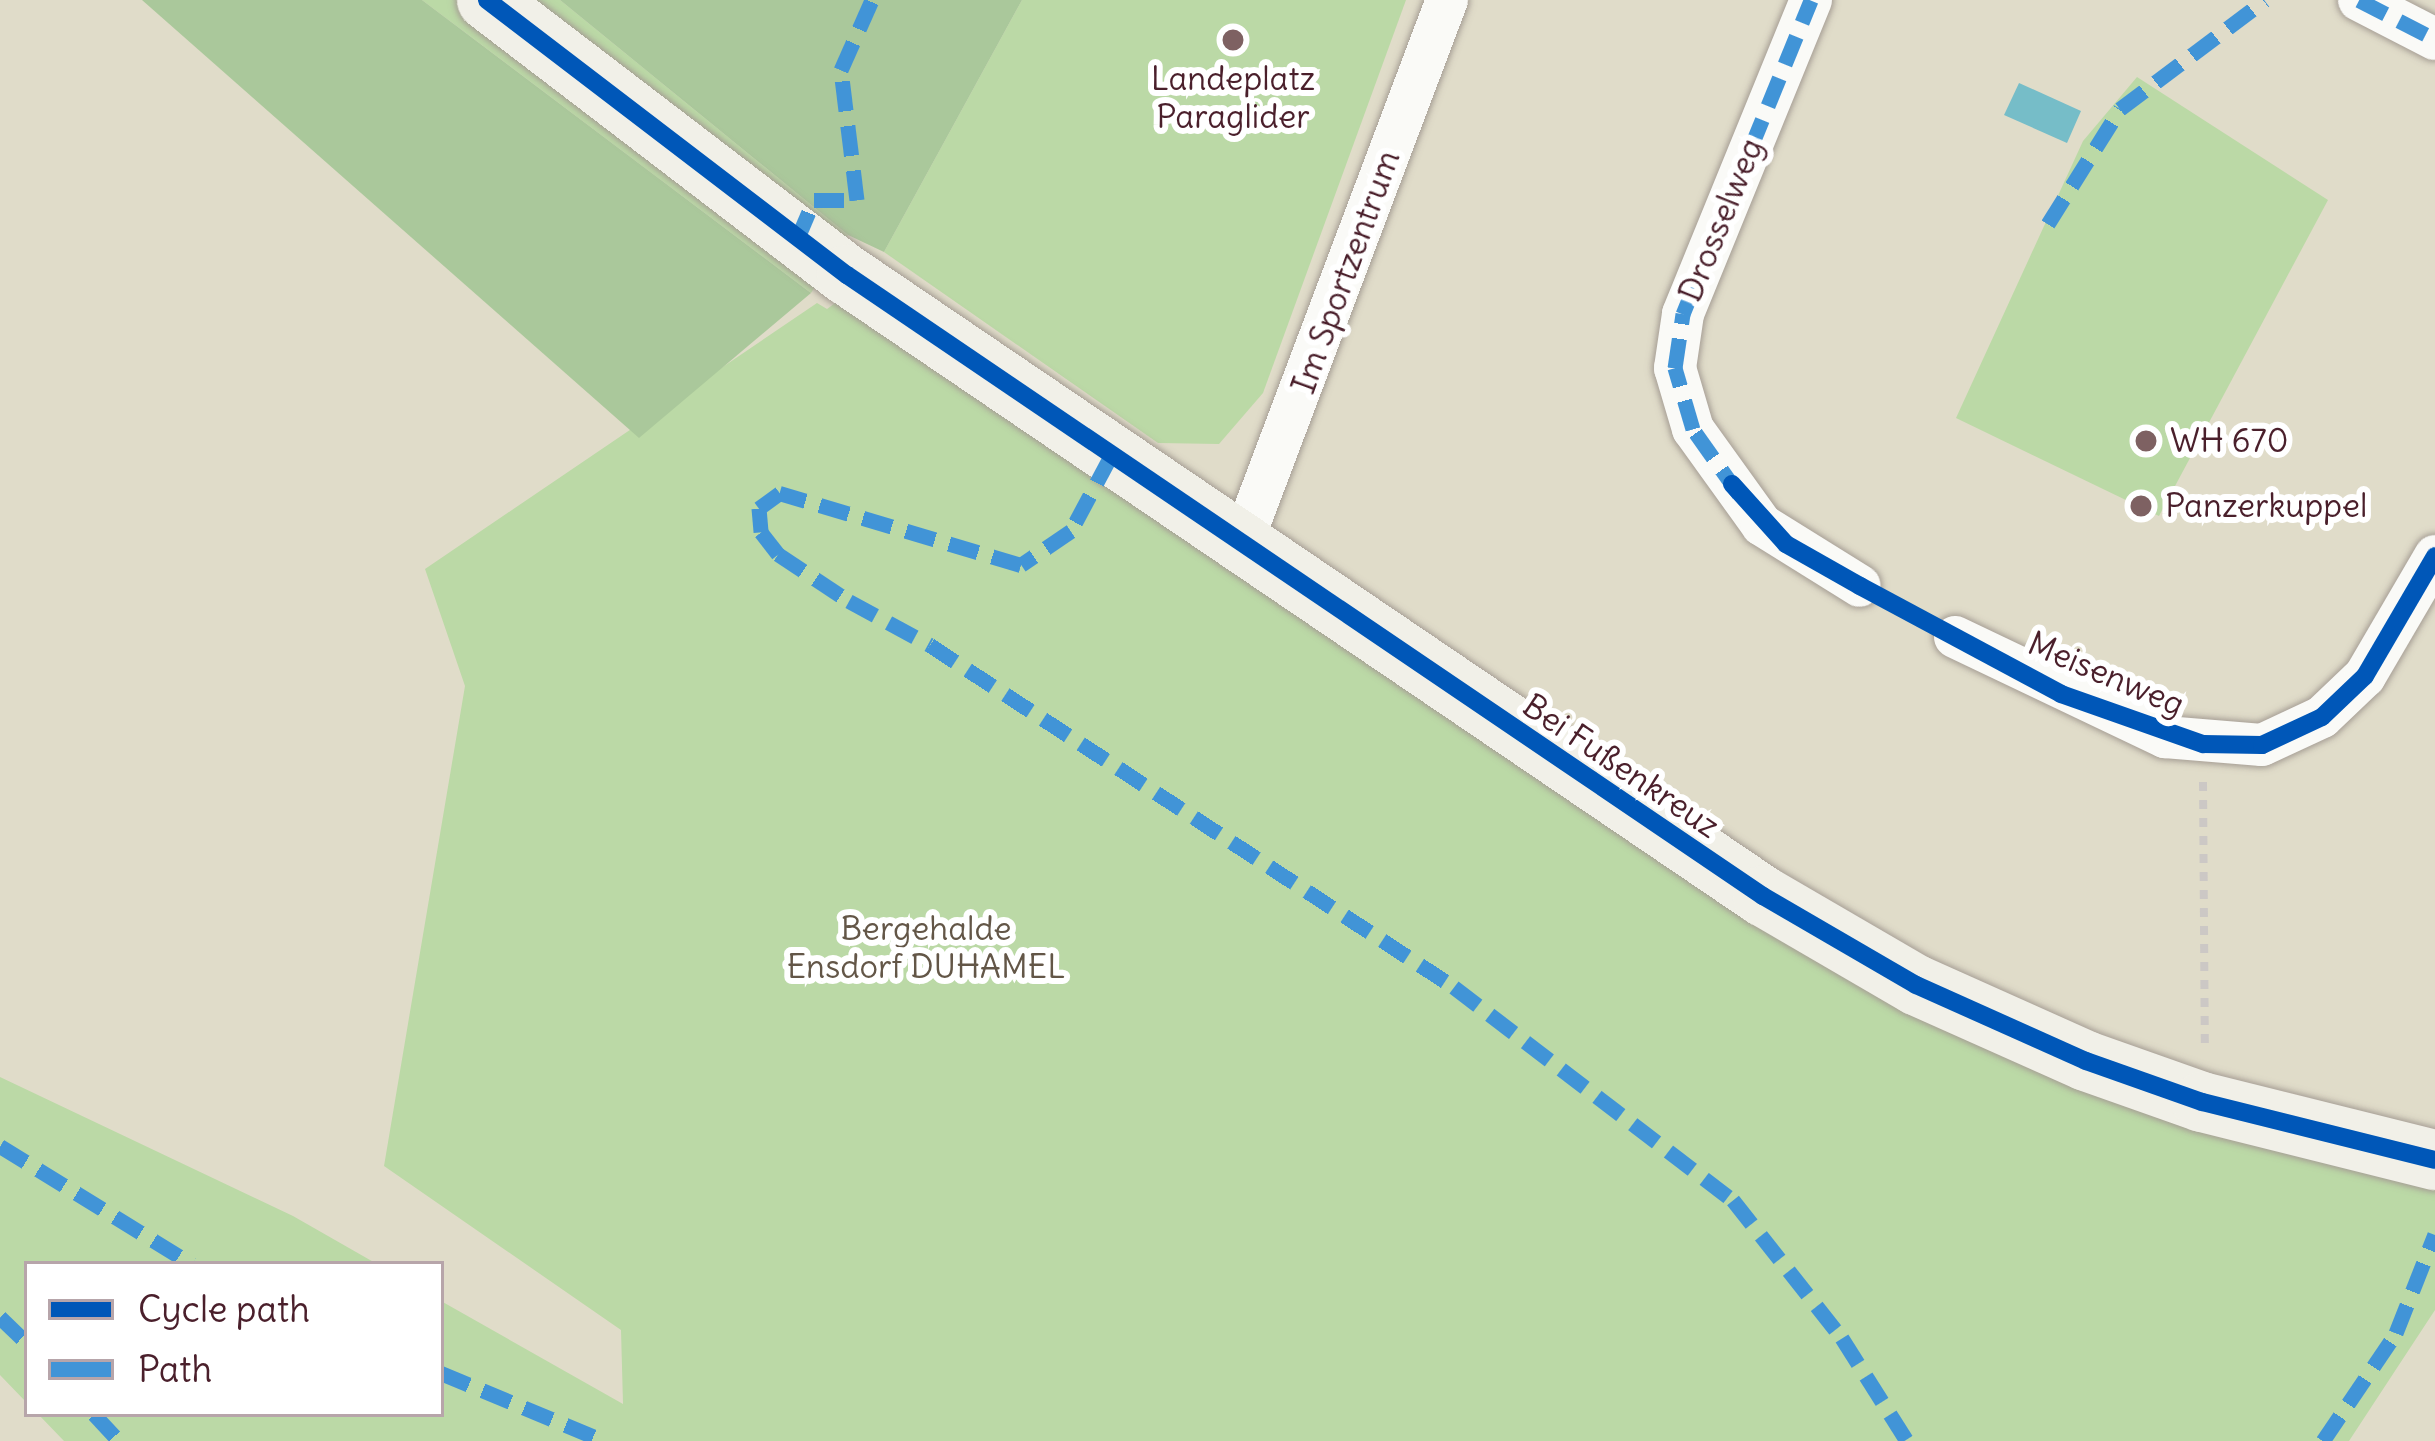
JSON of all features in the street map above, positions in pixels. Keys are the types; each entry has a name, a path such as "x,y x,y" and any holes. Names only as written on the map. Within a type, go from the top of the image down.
{"street":[{"name":"Bei Fußenkreuz","path":"487,0 847,275 1763,896 1916,985 2086,1061 2202,1102 2435,1160"},
{"name":"Im Sportzentrum","path":"1241,542 1447,0"},
{"name":"Drosselweg","path":"1810,0 1683,314 1675,368 1693,429 1762,525 1860,586"},
{"path":"2360,0 2435,39"},
{"name":"Meisenweg","path":"1955,637 2118,719 2203,744 2262,745 2322,717 2365,676 2435,556"}],"path":[{"path":"2202,1102 2203,744"}],"green space":[{"path":"142,0 422,0 811,293 639,438"},
{"path":"422,0 560,0 848,235 811,293"},
{"path":"560,0 1022,0 884,252 848,235"},
{"path":"1022,0 1406,0 1263,393 1219,444 1158,443 884,252"},
{"path":"2137,77 2328,200 2159,516 1956,418 2083,141"},
{"name":"Bergehalde Ensdorf DUHAMEL","path":"842,298 1721,899 2435,1179 2435,1310 2349,1441 64,1441 41,1417 444,1417 444,1303 623,1404 621,1330 384,1166 465,686 425,569 817,303 827,309"},
{"path":"0,1077 293,1216 372,1261 24,1261 24,1400 0,1375"}],"water":[{"path":"2019,83 2081,111 2067,143 2004,115"}],"marked path":[{"path":"797,240 814,200 857,200 841,70 872,0"},
{"path":"1739,494 1693,429 1675,368 1683,314 1811,0"},
{"path":"2048,224 2120,109 2265,0"},
{"path":"2359,0 2435,39"},
{"path":"1111,456 1071,531 1021,565 780,493 759,508 761,532 778,554 849,601 930,645 1454,987 1733,1200 1842,1338 1907,1441"},
{"path":"0,1146 187,1261"},
{"path":"2323,1441 2396,1333 2435,1234"},
{"path":"0,1317 24,1340"},
{"path":"444,1374 604,1441"},
{"path":"97,1417 119,1441"}],"cycle path":[{"path":"487,0 847,275 1763,896 1916,985 2086,1061 2202,1102 2435,1160"},
{"path":"1732,484 1786,544 1860,586 2061,694 2203,744 2262,745 2322,717 2365,676 2435,556"}],"place":[{"name":"Landeplatz Paraglider","path":"1233,40"},
{"name":"WH 670","path":"2146,441"},
{"name":"Panzerkuppel","path":"2141,506"}]}
